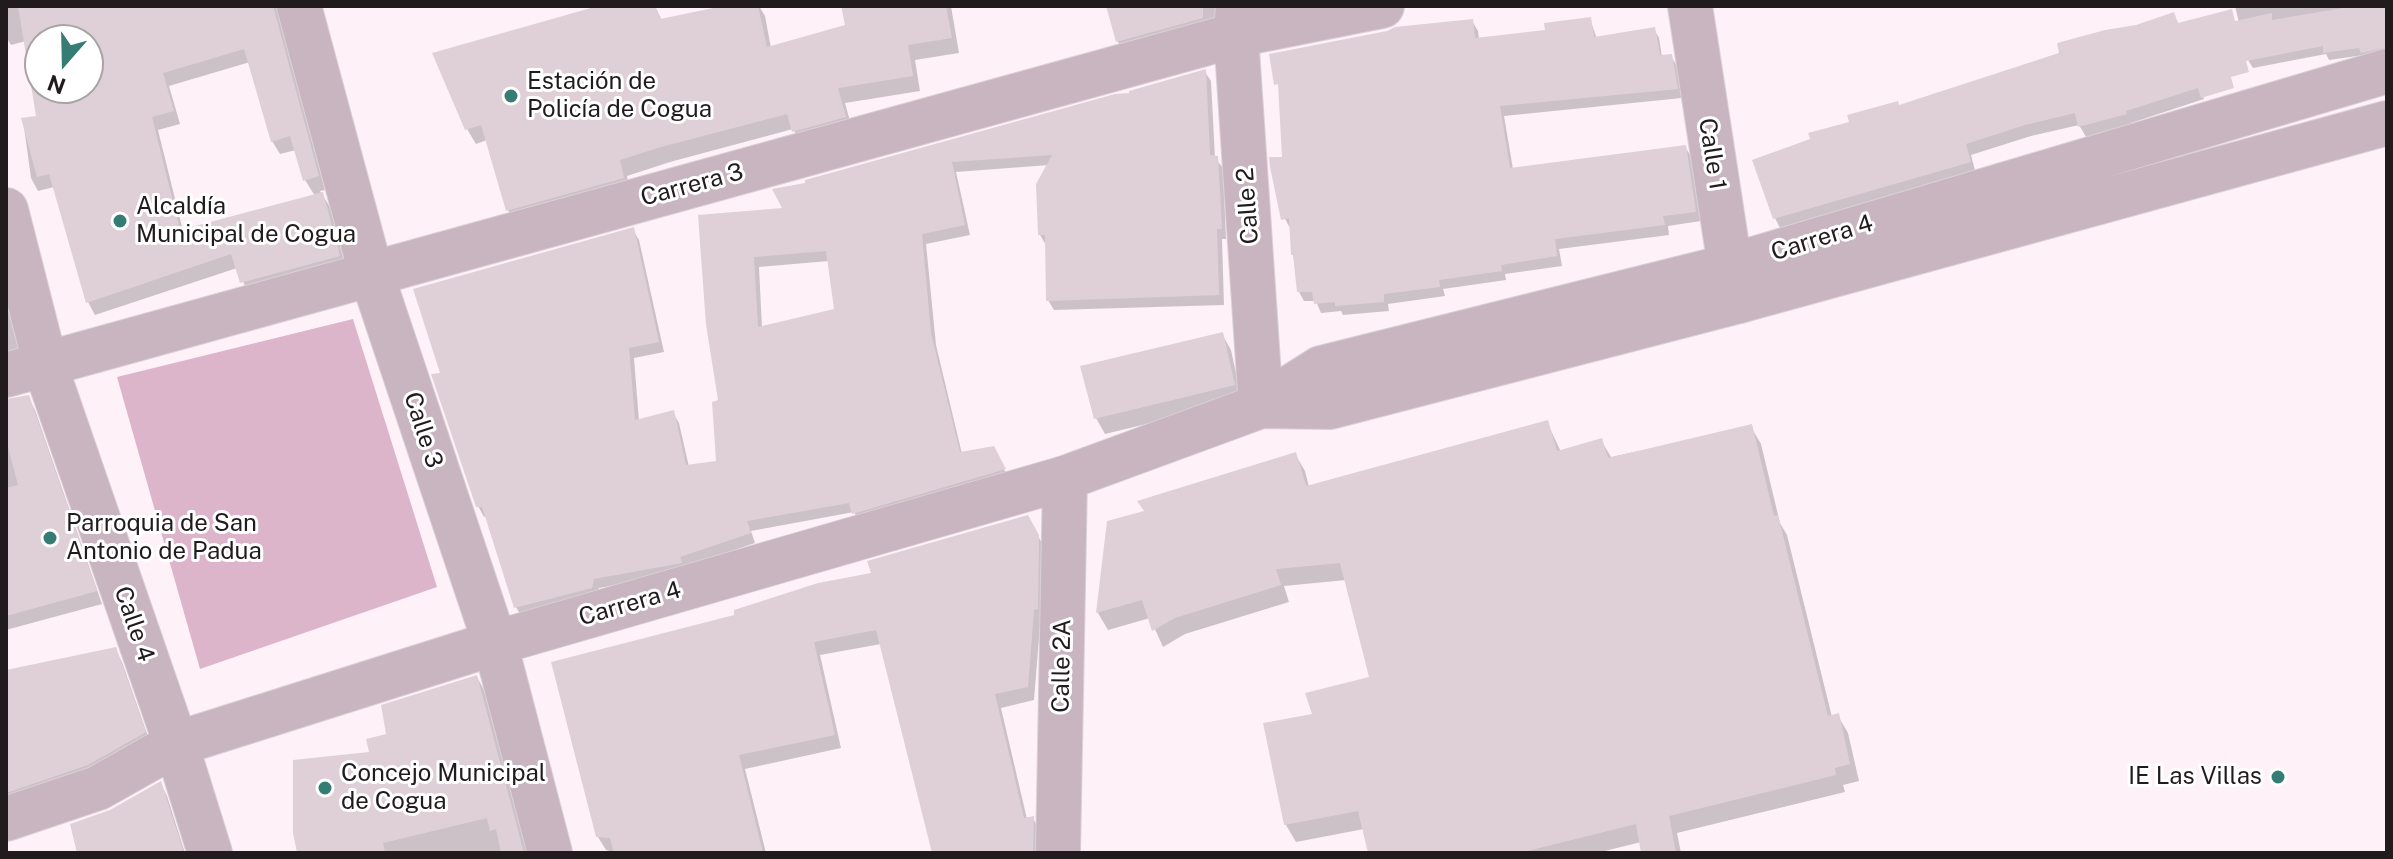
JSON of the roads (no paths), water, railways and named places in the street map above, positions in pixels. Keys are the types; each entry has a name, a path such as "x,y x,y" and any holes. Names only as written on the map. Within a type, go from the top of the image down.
{"street":[{"name":"Calle 3","path":"299,6 371,273 495,643 550,853"},
{"name":"Carrera 3","path":"6,375 371,273 1237,20 1382,6"},
{"name":"Calle 1","path":"1690,6 1734,284"},
{"name":"Calle 2","path":"1237,20 1261,406"},
{"name":"Carrera 4","path":"6,819 98,788 176,744 495,643 1065,478 1261,406 1330,407 1999,206 2387,71"},
{"name":"Carrera 4","path":"1999,206 2387,123"},
{"name":"Calle 4","path":"6,210 48,374 176,744 210,853"},
{"name":"Calle 2A","path":"1058,853 1065,478"}],"place":[{"name":"Estación de Policía de Cogua","path":"511,96"},
{"name":"Alcaldía Municipal de Cogua","path":"120,221"},
{"name":"Parroquia de San Antonio de Padua","path":"50,538"},
{"name":"IE Las Villas","path":"2278,777"},
{"name":"Concejo Municipal de Cogua","path":"325,788"}]}
